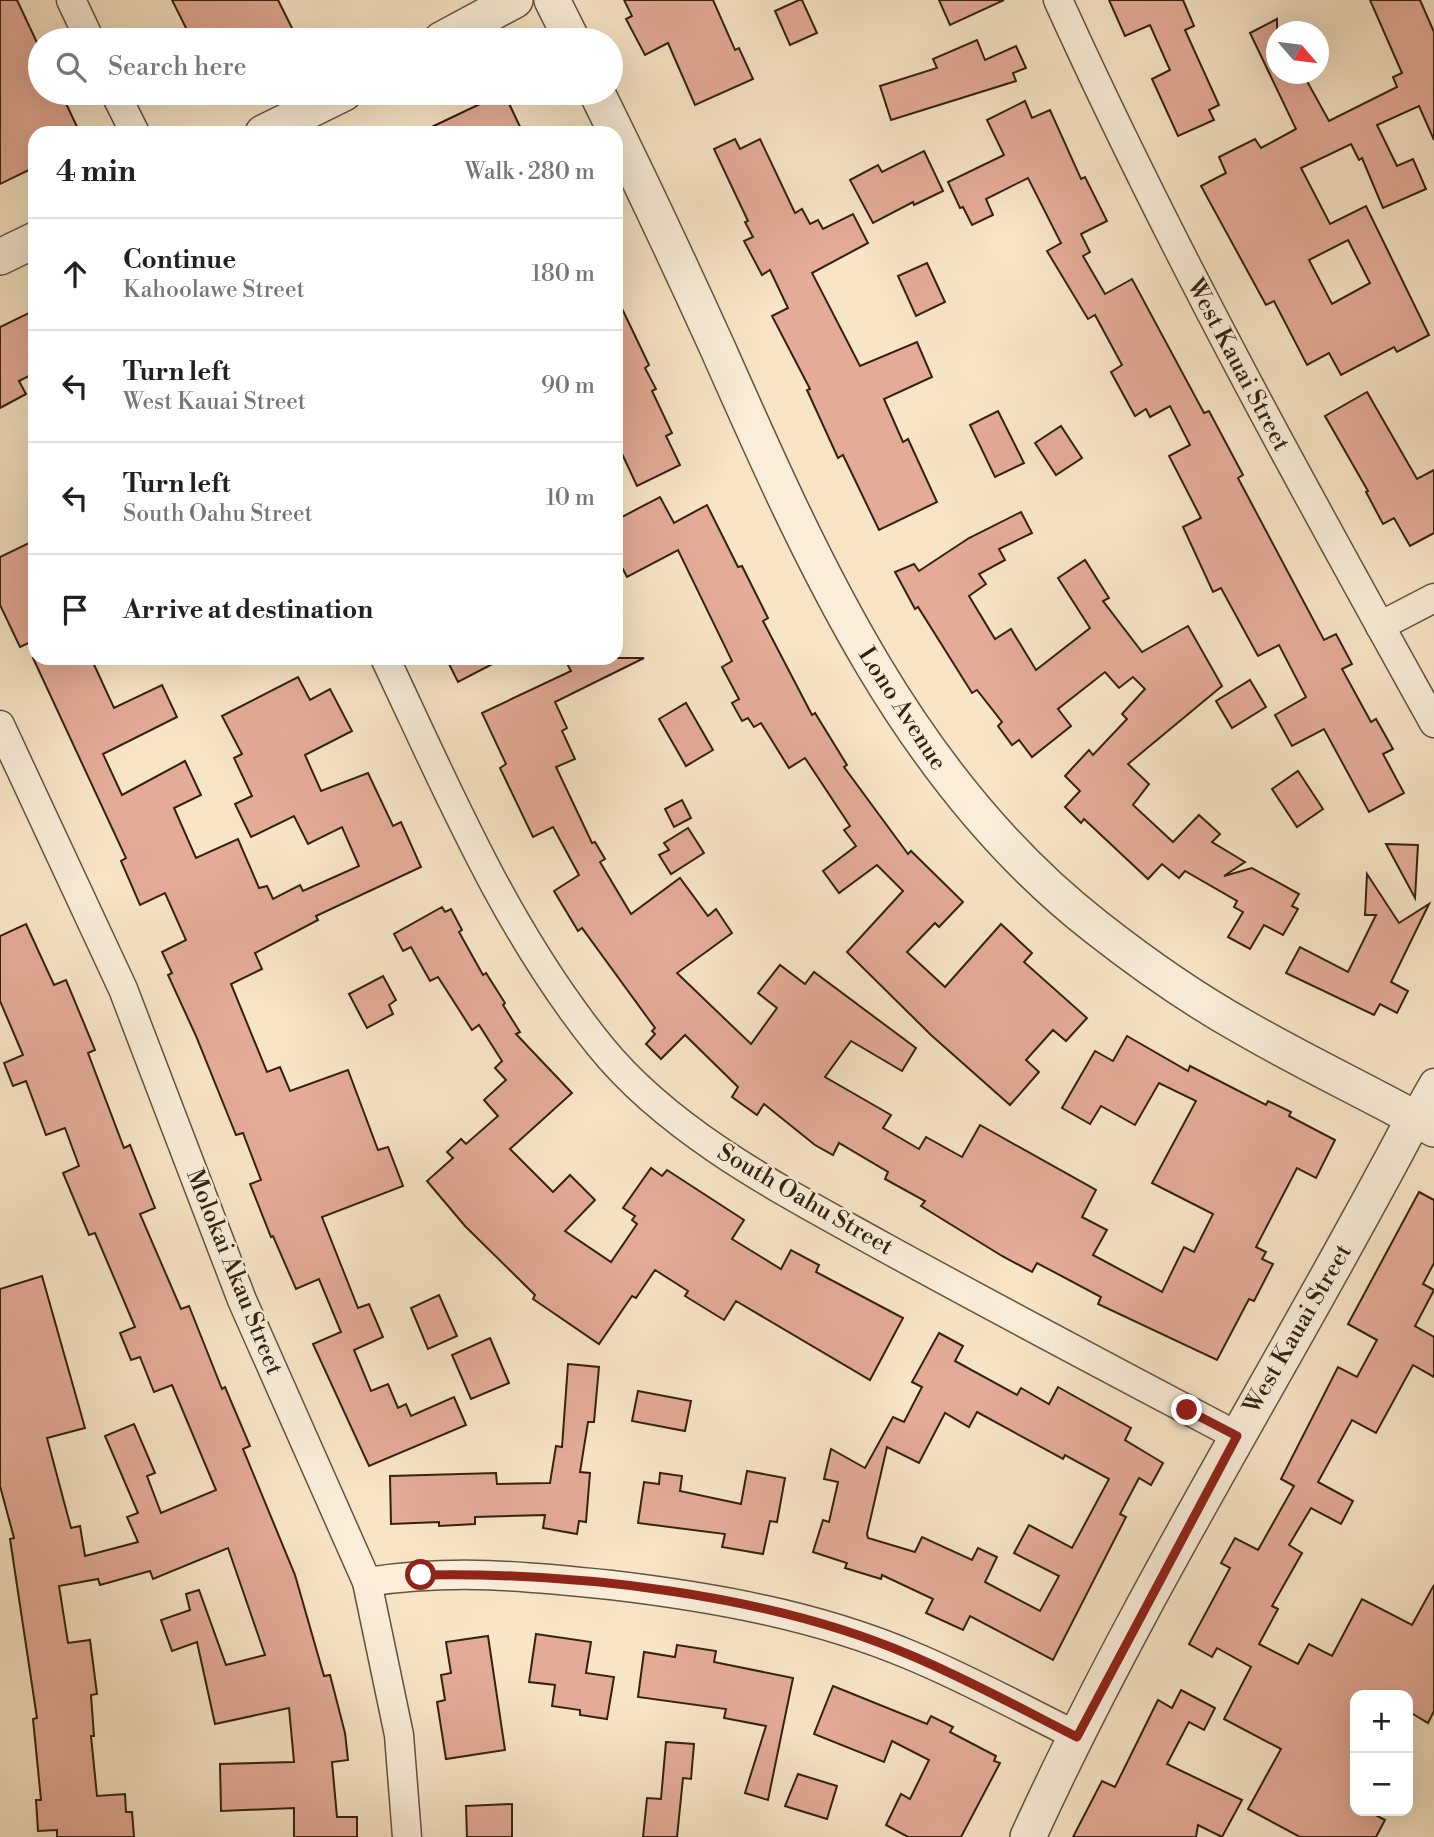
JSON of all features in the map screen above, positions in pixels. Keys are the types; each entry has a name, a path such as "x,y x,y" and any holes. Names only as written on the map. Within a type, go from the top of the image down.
{"street":[{"path":"71,0 84,28"},
{"path":"463,28 515,0"},
{"path":"552,0 566,28"},
{"name":"West Kauai Street","path":"1058,0 1126,151 1195,286 1434,723"},
{"path":"121,105 132,126"},
{"path":"277,126 320,105"},
{"name":"Lono Avenue","path":"603,105 613,126"},
{"name":"Lono Avenue","path":"623,146 667,236 822,576 873,669 940,769 1011,850 1093,925 1146,964 1244,1028 1424,1123"},
{"path":"0,257 28,243"},
{"path":"1380,626 1434,598"},
{"name":"South Oahu Street","path":"388,665 489,877 555,987 602,1048 658,1102 729,1159 1049,1339 1237,1436"},
{"name":"Molokai Akau Street","path":"0,725 123,989 242,1300 367,1582 399,1735 407,1837"},
{"name":"West Kauai Street","path":"1028,1837 1077,1737 1237,1436 1334,1267 1424,1123 1434,1083"},
{"path":"367,1582 421,1575 498,1573 676,1593 800,1617 909,1654 1077,1737"}],"building":[{"path":"0,0 17,0 30,28 28,28 28,105 67,105 77,126 28,126 28,170 0,184"},
{"path":"172,0 278,0 292,28 186,28"},
{"path":"624,0 713,0 735,50 739,48 753,79 695,105 668,43 645,55 626,19 632,16"},
{"path":"802,0 817,33 790,45 775,11"},
{"path":"939,0 1004,0 950,25"},
{"path":"1109,0 1183,0 1194,26 1185,30 1219,105 1209,110 1214,120 1178,136 1152,79 1170,70 1150,25 1125,36"},
{"path":"1370,0 1420,0 1434,32 1434,140 1419,106 1377,125 1397,166 1413,159 1426,189 1383,208 1362,158 1359,160 1351,144 1301,168 1330,224 1366,206 1429,335 1397,352 1394,347 1341,375 1329,353 1307,365 1274,301 1266,305 1201,186 1226,173 1219,157 1255,139 1261,148 1296,129 1274,84 1309,84 1329,121 1397,87 1393,77 1402,73","holes":["1348,240 1370,283 1332,304 1309,260"]},
{"path":"1266,25 1266,66 1250,33"},
{"path":"977,40 985,60 1016,46 1026,68 1013,73 1016,81 891,120 880,86 937,68 933,59"},
{"path":"1025,101 1032,118 1050,110 1081,179 1085,177 1107,221 1081,234 1090,252 1083,256 1105,294 1132,279 1204,413 1209,411 1243,475 1238,478 1324,640 1336,634 1352,664 1342,669 1371,722 1376,719 1393,749 1383,754 1404,793 1369,812 1324,729 1292,746 1275,715 1306,697 1279,645 1258,656 1221,588 1213,592 1183,527 1201,518 1169,456 1190,445 1170,406 1150,417 1146,409 1135,416 1111,372 1122,365 1095,315 1088,319 1047,251 1061,243 1028,178 986,199 993,215 972,225 963,207 960,208 948,182 1004,155 987,120"},
{"path":"478,105 510,105 520,126 434,126"},
{"path":"735,139 740,149 760,139 795,213 802,209 810,224 818,220 823,229 853,214 868,243 812,273 860,366 917,342 932,377 884,399 903,442 908,439 937,502 879,530 843,455 838,458 807,390 810,389 772,316 788,308 770,270 762,275 744,241 753,237 745,222 748,221 714,149"},
{"path":"924,151 943,191 914,205 913,202 873,223 850,180 878,165 882,172"},
{"path":"927,263 945,302 916,316 898,276"},
{"path":"623,311 649,365 645,368 656,389 652,391 672,433 666,436 680,465 637,486 623,456"},
{"path":"28,313 28,376 19,381 26,394 0,408 0,327"},
{"path":"1367,392 1417,479 1434,470 1434,533 1410,546 1394,518 1383,524 1366,492 1368,491 1325,416"},
{"path":"998,411 1024,463 995,477 970,425"},
{"path":"1061,426 1082,458 1056,475 1035,443"},
{"path":"660,497 674,523 707,505 738,567 742,566 768,618 763,621 812,715 815,713 847,765 844,767 908,854 911,851 963,902 939,927 935,923 907,952 945,987 1001,924 1032,953 1024,962 1087,1018 1066,1041 1053,1030 1026,1060 1039,1072 1010,1105 931,1035 847,952 903,891 877,865 839,893 823,871 856,846 844,830 850,826 805,758 789,768 761,723 754,727 748,718 742,721 732,703 739,699 722,667 732,661 678,550 627,577 623,569 623,516"},
{"path":"1021,512 1032,533 999,549 1005,560 979,574 986,584 969,596 995,639 1011,629 1036,670 1090,628 1058,578 1085,560 1109,598 1103,601 1142,652 1188,626 1222,686 1128,764 1149,784 1133,805 1173,842 1199,815 1220,834 1212,842 1245,862 1224,876 1252,868 1299,894 1292,906 1298,909 1283,935 1264,925 1250,949 1228,937 1243,912 1234,907 1237,901 1185,871 1179,878 1162,864 1148,879 1084,819 1081,823 1065,807 1080,791 1065,776 1089,750 1093,755 1127,719 1122,714 1145,689 1133,677 1119,688 1105,672 1058,709 1071,726 1032,757 1019,740 1012,745 998,726 1002,722 977,690 972,693 918,607 915,609 895,572 914,564 919,571 969,538"},
{"path":"28,543 28,643 20,647 0,605 0,557"},
{"path":"623,658 644,658 555,702 567,728 562,731 575,759 556,767 592,843 595,842 605,859 600,862 631,914 680,878 708,916 716,909 732,933 677,973 751,1044 777,1008 758,993 780,965 805,984 814,972 916,1048 902,1071 851,1041 825,1077 891,1115 883,1128 919,1149 926,1137 962,1157 980,1125 1096,1190 1082,1217 1107,1230 1093,1255 1162,1292 1184,1247 1194,1252 1213,1214 1152,1183 1196,1101 1159,1083 1135,1125 1101,1106 1090,1124 1062,1108 1095,1051 1113,1061 1127,1036 1188,1071 1190,1066 1266,1105 1268,1101 1291,1112 1289,1116 1335,1140 1316,1178 1297,1168 1256,1247 1266,1252 1262,1259 1273,1264 1254,1301 1249,1299 1217,1360 1098,1304 1101,1297 1037,1263 1032,1272 1002,1256 921,1206 925,1201 885,1179 888,1172 839,1143 833,1155 815,1145 764,1104 757,1115 732,1097 738,1087 685,1035 661,1059 646,1044 655,1034 652,1031 655,1028 582,928 578,931 554,891 579,875 553,827 533,837 500,768 506,764 482,713 571,671 568,665 623,665"},
{"path":"36,665 94,665 114,708 162,685 177,717 103,754 122,795 185,761 201,795 174,808 196,858 238,839 259,888 267,886 273,899 300,885 303,891 359,866 342,827 308,844 294,816 251,837 235,804 252,796 234,758 242,754 222,716 298,677 310,700 330,689 352,731 305,755 321,791 368,773 393,826 401,822 421,867 316,916 318,920 255,953 262,969 231,984 267,1072 280,1067 290,1091 348,1070 378,1150 388,1147 403,1186 322,1217 358,1308 369,1304 383,1337 354,1350 371,1391 388,1384 398,1408 406,1404 411,1416 454,1397 466,1425 369,1466 313,1344 341,1332 319,1279 296,1289 250,1184 261,1180 243,1133 236,1135 168,975 172,973 162,952 186,940 165,893 140,905 121,861 126,858"},
{"path":"450,665 491,665 458,682"},
{"path":"1250,680 1266,707 1232,728 1216,701"},
{"path":"686,703 713,750 686,766 659,719"},
{"path":"1298,771 1323,809 1297,827 1272,789"},
{"path":"682,800 691,818 674,827 665,809"},
{"path":"688,828 704,853 671,874 659,855 669,850 664,843"},
{"path":"1386,844 1418,845 1415,898"},
{"path":"1367,874 1399,923 1429,904 1391,982 1408,991 1397,1013 1380,1004 1374,1015 1286,973 1300,947 1348,972 1376,915 1365,915"},
{"path":"442,907 445,912 451,909 462,930 459,932 483,975 486,973 505,1003 503,1005 520,1032 516,1034 572,1093 510,1149 553,1192 570,1175 595,1200 565,1231 611,1262 637,1224 632,1220 635,1216 623,1208 651,1168 662,1176 667,1170 744,1220 732,1239 781,1269 791,1250 819,1265 816,1272 903,1318 870,1380 736,1301 724,1320 685,1296 688,1291 655,1270 636,1298 632,1296 599,1344 533,1299 535,1295 465,1226 427,1181 453,1158 447,1152 461,1139 466,1144 498,1116 484,1100 506,1080 495,1068 502,1061 479,1025 472,1030 438,977 430,981 411,947 403,951 394,934"},
{"path":"26,924 54,985 66,980 95,1050 88,1053 124,1148 130,1145 155,1208 140,1214 181,1309 189,1306 222,1389 225,1387 250,1446 243,1449 295,1575 324,1676 330,1675 345,1733 348,1760 332,1762 337,1817 357,1817 357,1837 294,1837 294,1808 221,1811 220,1764 294,1762 289,1708 215,1724 197,1642 172,1651 161,1620 190,1610 186,1594 199,1590 226,1665 265,1655 228,1548 153,1579 150,1571 100,1585 98,1579 59,1586 68,1643 90,1640 97,1694 91,1695 94,1736 91,1736 97,1796 125,1794 126,1812 132,1812 134,1837 57,1837 57,1830 38,1831 36,1800 41,1800 33,1719 37,1718 10,1539 14,1538 0,1486 0,1289 42,1276 85,1428 47,1438 71,1528 80,1526 85,1556 138,1542 127,1517 138,1513 105,1436 134,1424 155,1473 147,1476 161,1513 216,1490 172,1385 154,1392 140,1357 131,1360 120,1333 135,1327 95,1233 89,1235 63,1173 79,1166 65,1128 46,1135 26,1081 13,1086 4,1063 23,1055 0,1001 0,936"},
{"path":"383,976 396,1000 389,1005 393,1014 367,1028 349,994"},
{"path":"1419,1192 1434,1200 1434,1263 1423,1284 1434,1290 1415,1326 1434,1337 1434,1377 1413,1365 1376,1433 1352,1420 1318,1482 1353,1501 1341,1524 1311,1508 1289,1545 1302,1553 1272,1606 1278,1609 1259,1644 1298,1664 1309,1644 1332,1656 1362,1599 1412,1625 1434,1585 1434,1711 1428,1723 1413,1714 1413,1690 1350,1690 1350,1816 1377,1816 1385,1820 1376,1837 1300,1837 1248,1809 1281,1749 1224,1719 1251,1667 1217,1648 1212,1657 1189,1644 1230,1568 1221,1563 1235,1538 1258,1550 1294,1486 1281,1479 1338,1367 1357,1377 1377,1340 1348,1324"},
{"path":"439,1295 457,1336 428,1349 411,1308"},
{"path":"939,1333 963,1346 955,1361 1017,1395 1021,1388 1049,1404 1058,1387 1131,1428 1125,1440 1163,1463 1151,1485 1139,1478 1120,1514 1126,1517 1053,1660 970,1616 963,1630 926,1613 933,1599 882,1575 881,1579 845,1568 847,1563 813,1552 823,1520 829,1522 838,1482 824,1479 831,1449 865,1468 893,1417 904,1422 922,1387 912,1382","holes":["977,1412 1063,1459 1065,1455 1109,1479 1072,1548 1029,1525 1014,1553 1059,1576 1040,1611 985,1582 997,1557 978,1548 972,1560 922,1537 915,1552 868,1538 887,1447 919,1463 945,1413 969,1427"]},
{"path":"490,1338 509,1383 471,1399 452,1355"},
{"path":"568,1364 599,1367 594,1422 588,1422 580,1472 590,1473 586,1522 579,1521 577,1534 543,1528 545,1515 475,1517 475,1524 391,1524 390,1476 496,1473 497,1484 550,1483 556,1446 562,1447"},
{"path":"638,1391 691,1401 685,1431 632,1421"},
{"path":"747,1471 785,1478 777,1522 770,1521 763,1554 722,1547 725,1534 638,1523 644,1482 659,1484 660,1473 682,1476 680,1491 741,1504"},
{"path":"536,1634 591,1642 586,1673 614,1677 607,1719 580,1715 580,1710 552,1706 555,1685 529,1682"},
{"path":"488,1636 505,1750 446,1759 437,1702 445,1700 441,1675 451,1673 446,1642"},
{"path":"677,1645 716,1651 714,1662 793,1678 768,1800 745,1793 766,1726 724,1718 726,1709 638,1697 644,1652 675,1657"},
{"path":"833,1686 927,1724 931,1716 953,1727 950,1732 996,1756 994,1761 1000,1763 961,1837 908,1837 886,1825 901,1794 910,1799 929,1760 892,1741 884,1762 814,1734"},
{"path":"1181,1690 1215,1708 1204,1730 1189,1722 1167,1764 1242,1800 1222,1837 1198,1825 1196,1837 1073,1837 1102,1781 1115,1787 1158,1700 1172,1708"},
{"path":"666,1742 694,1744 691,1779 683,1778 677,1837 643,1837 647,1798 661,1799"},
{"path":"798,1774 837,1786 827,1819 785,1806"},
{"path":"512,1804 512,1837 467,1837 466,1806"}],"route":[{"path":"421,1575 498,1573 548,1578 676,1593 800,1617 909,1654 1077,1737 1237,1436 1187,1410"}]}
